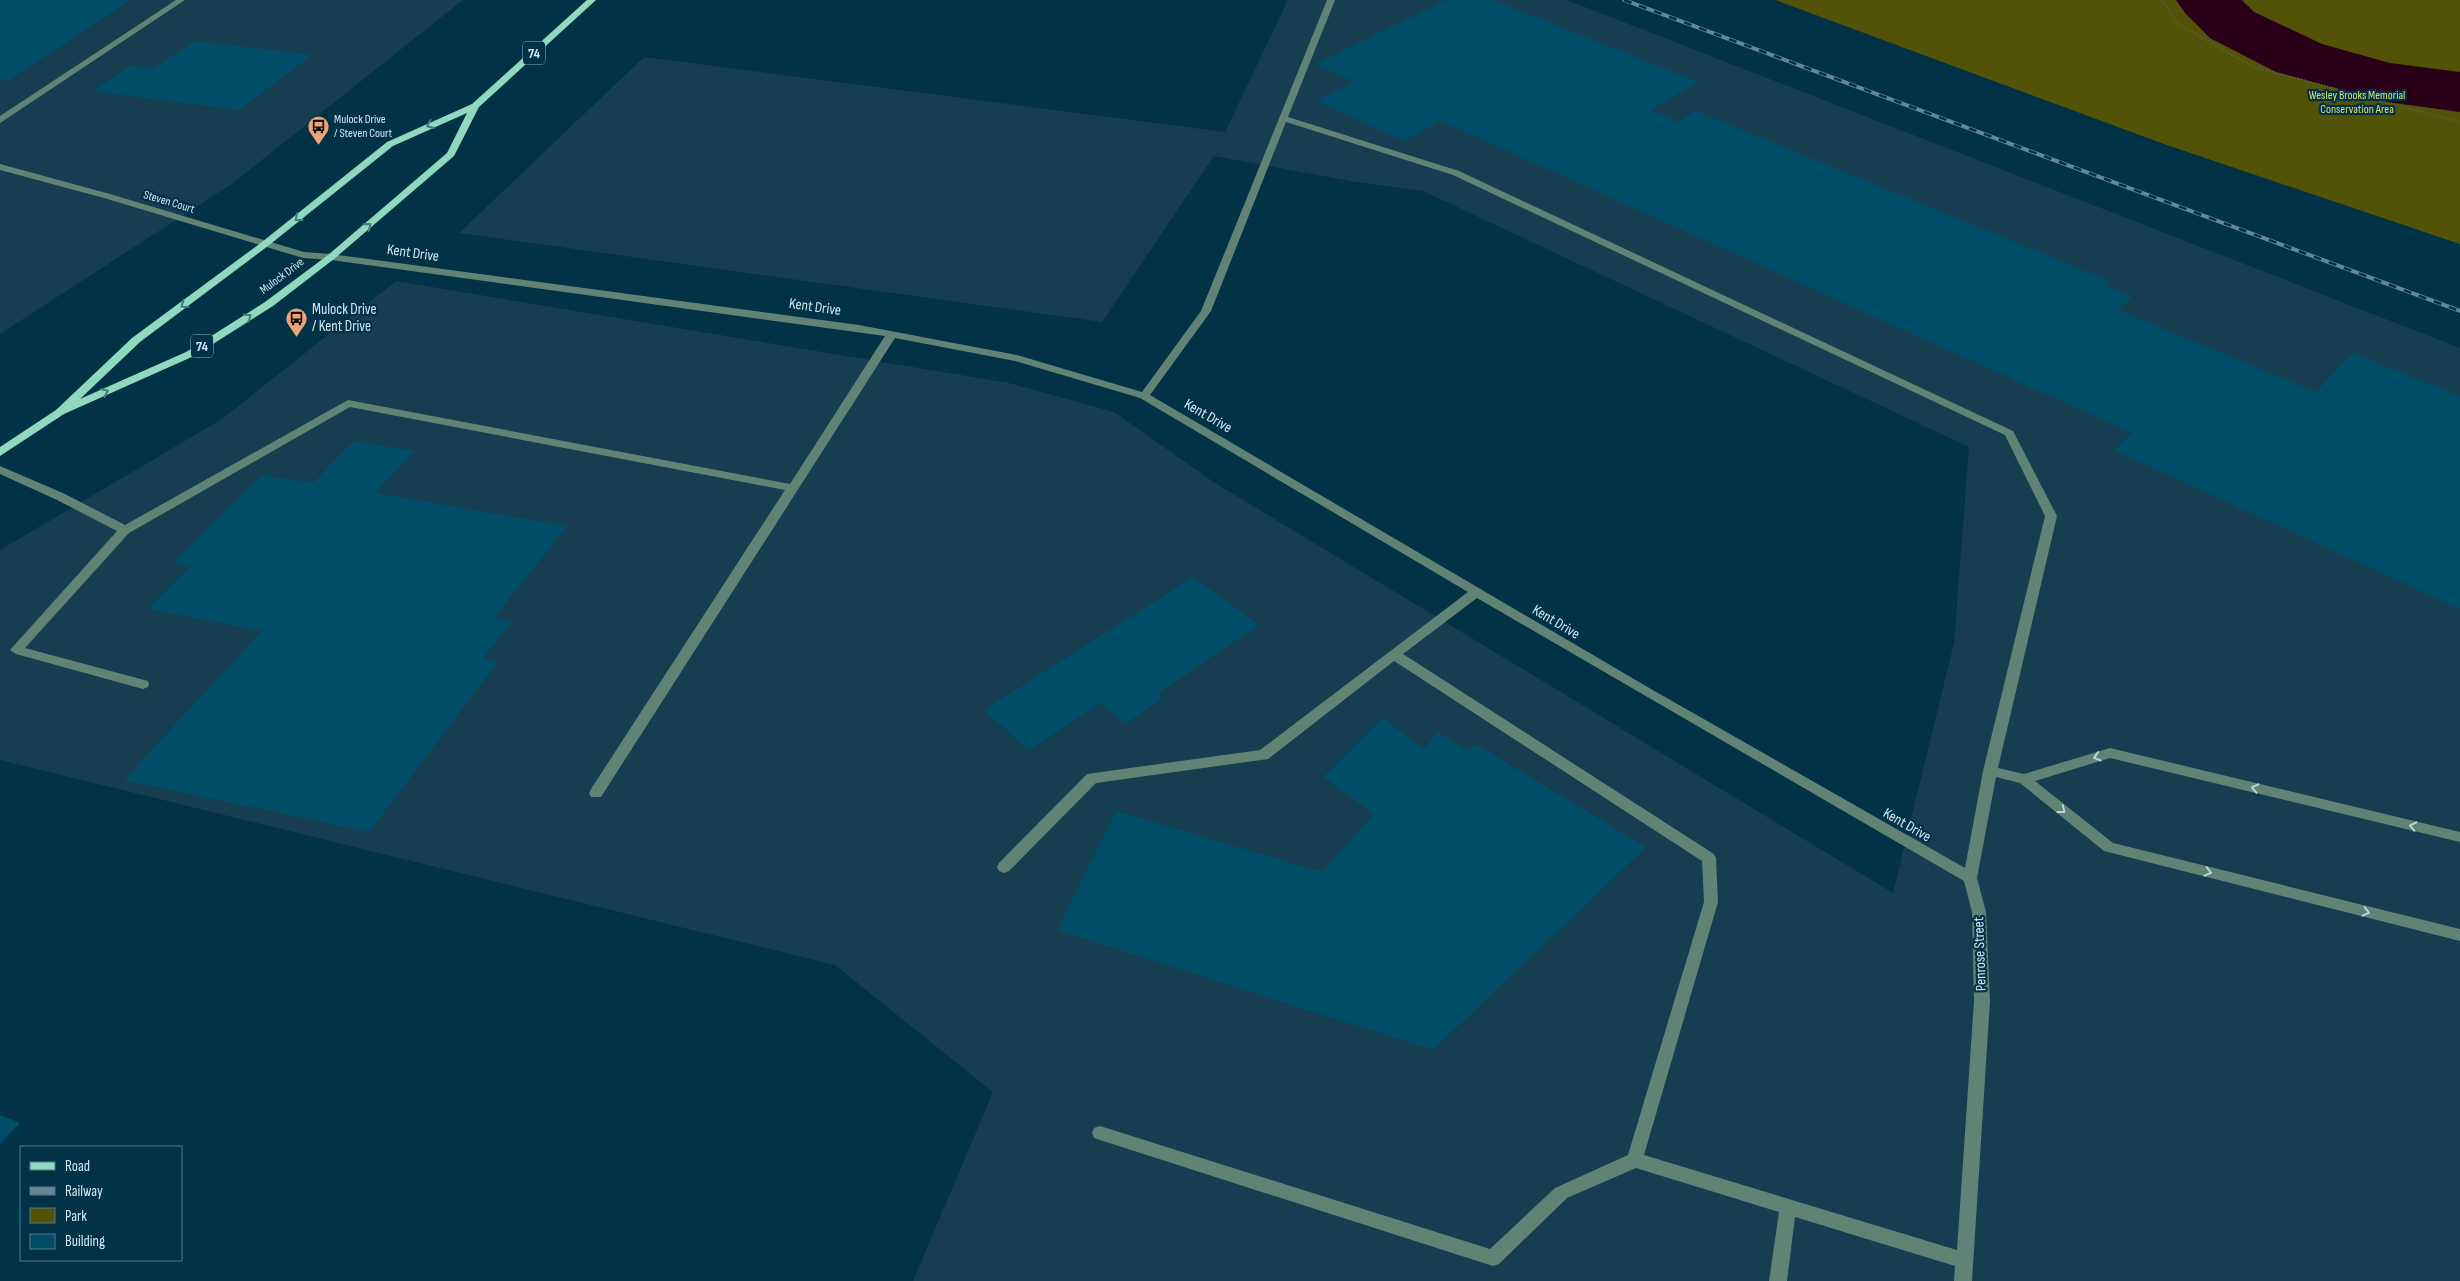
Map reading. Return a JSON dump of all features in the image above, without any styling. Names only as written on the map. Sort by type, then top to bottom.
[{"type":"main road","name":"Mulock Drive","points":[[60,412],[136,340],[265,244],[390,144],[475,106],[592,0]]},
{"type":"main road","name":"Mulock Drive","points":[[0,452],[60,412],[190,354],[269,304],[331,257],[451,154],[475,106]]},
{"type":"street","points":[[0,120],[181,0]]},
{"type":"street","points":[[1144,396],[1206,311],[1331,0]]},
{"type":"street","name":"Penrose Street","points":[[1284,118],[1456,173],[2009,433],[2051,516],[1990,771],[1970,878],[1979,912],[1982,1001],[1963,1281]]},
{"type":"street","name":"Steven Court","points":[[0,167],[107,196],[303,256],[331,257]]},
{"type":"street","name":"Kent Drive","points":[[331,257],[849,326],[1017,358],[1144,396],[1476,592],[1970,878]]},
{"type":"street","points":[[596,793],[892,334]]},
{"type":"street","points":[[143,684],[16,650],[125,530],[348,402],[792,488]]},
{"type":"street","points":[[0,470],[61,497],[125,530]]},
{"type":"street","points":[[1004,867],[1092,778],[1263,755],[1476,592]]},
{"type":"street","points":[[1393,654],[1709,858],[1711,902],[1635,1160]]},
{"type":"street","points":[[2024,779],[2110,753],[2460,837]]},
{"type":"street","points":[[1990,771],[2024,779],[2109,847],[2460,935]]},
{"type":"street","points":[[1100,1133],[1493,1258],[1561,1193],[1635,1160],[1965,1261]]},
{"type":"street","points":[[1778,1281],[1788,1207]]},
{"type":"path","points":[[2162,0],[2178,24],[2254,67],[2460,122]]},
{"type":"shaded area","points":[[0,0],[463,0],[233,183],[0,334]]},
{"type":"shaded area","points":[[1288,0],[1567,0],[2460,348],[2460,1281],[913,1281],[993,1092],[835,965],[0,760],[0,550],[222,419],[396,281],[1009,383],[1114,412],[1215,483],[1893,893],[1954,643],[1969,447],[1423,191],[1356,182],[1214,156],[1102,322],[459,233],[644,57],[1225,132]]},
{"type":"green space","name":"Wesley Brooks Memorial Conservation Area","points":[[1775,0],[2460,0],[2460,244],[2164,144]]},
{"type":"building","points":[[0,0],[130,0],[9,80],[0,79]]},
{"type":"building","points":[[1446,0],[1493,0],[1699,82],[1650,110],[1678,122],[1696,111],[2110,281],[2105,286],[2132,297],[2118,310],[2316,392],[2353,353],[2460,396],[2460,609],[2114,450],[2132,433],[1441,121],[1404,141],[1316,101],[1354,82],[1315,64]]},
{"type":"building","points":[[195,41],[312,55],[239,110],[94,91],[130,66],[153,69]]},
{"type":"building","points":[[354,441],[414,451],[375,493],[567,526],[494,618],[512,622],[482,659],[498,662],[369,832],[124,780],[262,631],[148,609],[191,566],[173,563],[262,475],[313,483]]},
{"type":"building","points":[[1193,577],[1259,625],[1157,694],[1163,698],[1125,724],[1101,703],[1029,750],[984,710]]},
{"type":"building","points":[[1383,718],[1424,750],[1437,732],[1466,750],[1477,745],[1646,847],[1433,1050],[1057,930],[1116,811],[1322,872],[1374,814],[1323,777]]},
{"type":"building","points":[[0,1115],[20,1123],[0,1144]]},
{"type":"waterway","points":[[2207,0],[2232,25],[2299,58],[2387,82],[2460,92]]},
{"type":"railway","points":[[1624,0],[2460,311]]},
{"type":"place","name":"Mulock Drive / Steven Court","points":[[318,145]]},
{"type":"place","name":"Mulock Drive / Kent Drive","points":[[296,337]]}]
